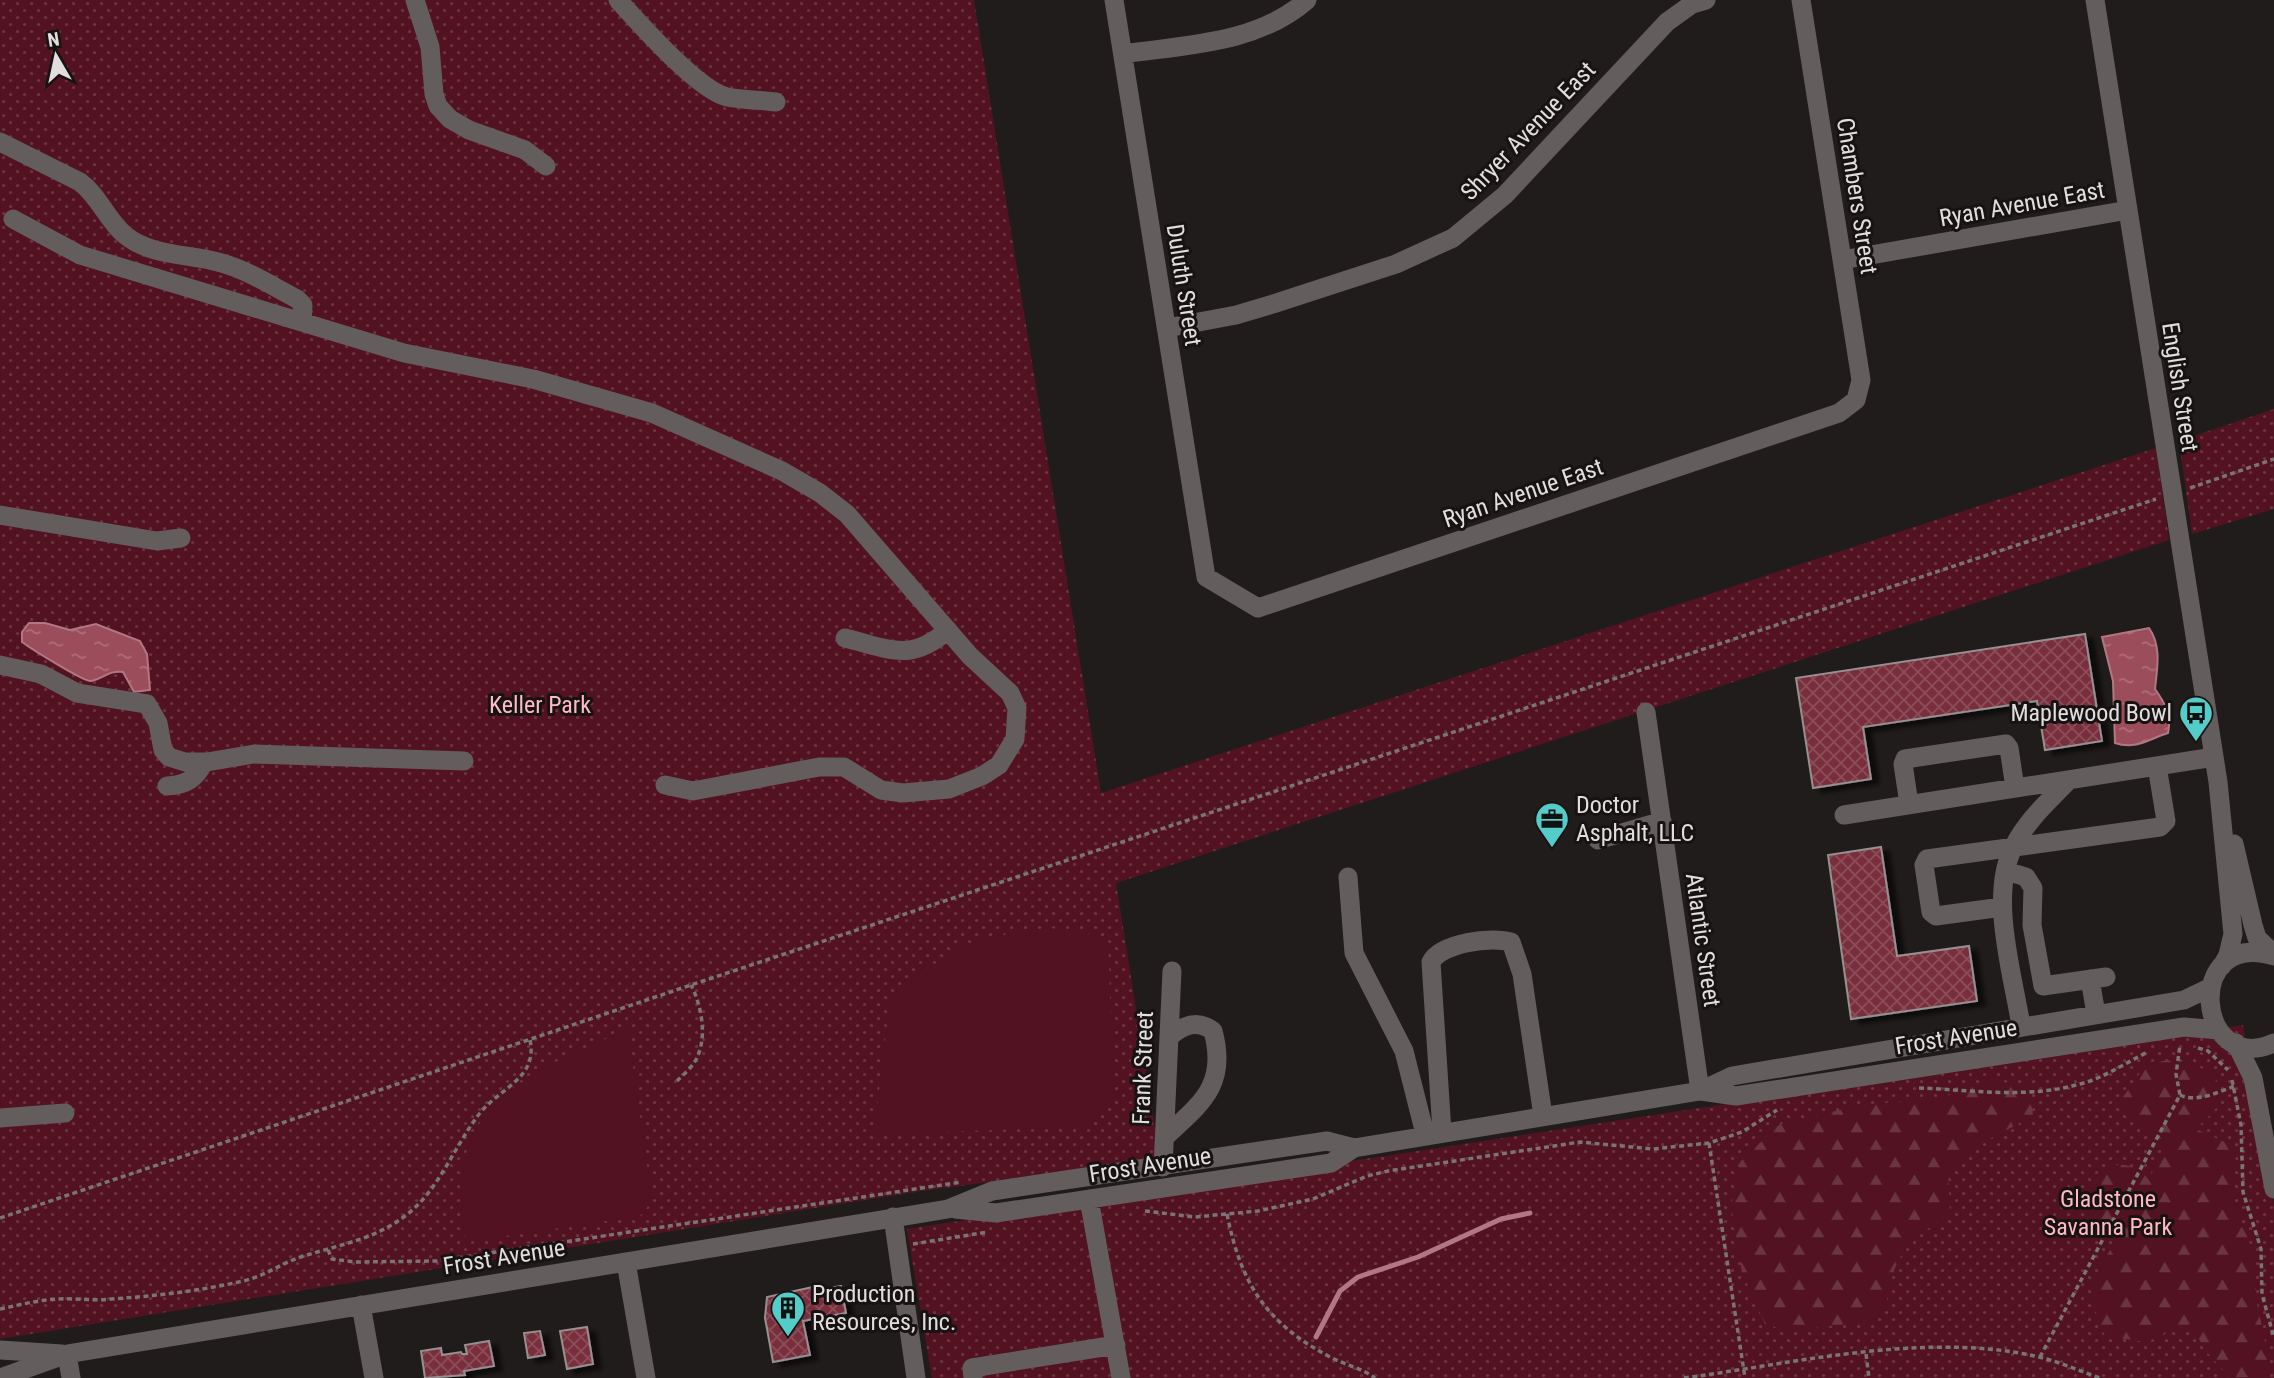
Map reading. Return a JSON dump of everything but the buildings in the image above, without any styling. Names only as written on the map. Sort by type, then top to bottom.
[{"type":"street","points":[[415,0],[430,47],[434,94],[438,106],[450,119],[469,130],[525,150],[546,166]]},
{"type":"street","points":[[618,0],[659,44],[713,91],[727,97],[776,102]]},
{"type":"street","name":"Duluth Street","points":[[1114,0],[1206,577]]},
{"type":"street","points":[[1123,54],[1250,33],[1274,23],[1307,0]]},
{"type":"street","name":"Shryer Avenue East","points":[[1167,328],[1236,315],[1285,300],[1396,264],[1453,237],[1505,195],[1667,22],[1692,4],[1706,0]]},
{"type":"street","name":"Chambers Street","points":[[1801,0],[1861,380],[1856,400]]},
{"type":"street","name":"English Street","points":[[2095,0],[2218,782],[2233,934],[2228,956],[2209,988]]},
{"type":"street","points":[[0,142],[90,190],[125,235],[136,242],[151,248],[219,262],[297,299],[303,305],[302,322]]},
{"type":"street","name":"Ryan Avenue East","points":[[1842,261],[2128,210]]},
{"type":"street","points":[[13,219],[80,255],[404,353],[595,395],[652,413],[782,471],[847,514],[948,630],[1010,693],[1017,708],[1015,739],[999,765],[982,776],[949,789],[903,793],[881,790],[844,767],[819,767],[693,791],[665,785]]},
{"type":"street","name":"Ryan Avenue East","points":[[1206,577],[1258,608],[1839,414],[1856,400]]},
{"type":"street","points":[[0,514],[157,541],[181,538]]},
{"type":"street","points":[[845,638],[907,651],[931,645],[948,630]]},
{"type":"street","points":[[0,665],[41,674],[77,692],[147,704],[158,723],[163,750],[169,757],[185,762],[204,762],[254,754],[464,761]]},
{"type":"street","name":"Atlantic Street","points":[[1646,712],[1700,1091]]},
{"type":"street","points":[[1909,804],[1903,764],[1905,759],[2006,744],[2009,748],[2015,788]]},
{"type":"street","points":[[1844,815],[2214,757]]},
{"type":"street","points":[[167,786],[181,786],[197,776],[204,762]]},
{"type":"street","points":[[2002,907],[1936,916],[1931,912],[1924,865],[1927,859],[2164,825],[2157,766]]},
{"type":"street","points":[[2021,1026],[2002,907],[2006,871],[2012,848],[2031,820],[2069,780]]},
{"type":"street","name":"English Street","points":[[2218,782],[2257,938],[2274,955]]},
{"type":"street","points":[[1598,840],[1661,821]]},
{"type":"street","points":[[2006,871],[2026,877],[2033,888],[2032,925],[2043,986],[2098,978],[2096,1014]]},
{"type":"street","points":[[1348,877],[1354,953],[1404,1051],[1433,1133]]},
{"type":"street","points":[[1433,1133],[1431,962],[1439,950],[1452,945],[1511,942],[1522,974],[1543,1116]]},
{"type":"street","points":[[2222,966],[2248,953],[2274,955]]},
{"type":"street","name":"Frank Street","points":[[1163,1167],[1172,971]]},
{"type":"street","points":[[2209,988],[2208,1003],[2219,1030],[2236,1043],[2252,1047],[2274,1043]]},
{"type":"street","name":"Frost Avenue","points":[[948,1209],[992,1191],[1327,1141],[1354,1147],[1700,1091],[1732,1076],[2184,1000],[2209,988]]},
{"type":"street","points":[[1165,1137],[1206,1098],[1212,1087],[1215,1065],[1213,1031],[1204,1025],[1189,1025],[1169,1037]]},
{"type":"street","name":"Frost Avenue","points":[[1700,1091],[1736,1096],[2184,1027],[2219,1030]]},
{"type":"street","points":[[2236,1043],[2253,1079],[2274,1189]]},
{"type":"street","points":[[0,1118],[65,1113]]},
{"type":"street","name":"Frost Avenue","points":[[0,1378],[67,1354],[893,1217],[948,1209],[996,1213],[1331,1163],[1354,1147]]},
{"type":"street","points":[[1089,1199],[1121,1378]]},
{"type":"street","points":[[893,1217],[916,1378]]},
{"type":"street","points":[[626,1262],[646,1378]]},
{"type":"street","points":[[361,1306],[374,1378]]},
{"type":"street","points":[[973,1378],[972,1368],[1116,1345]]},
{"type":"street","name":"Frost Avenue","points":[[0,1350],[67,1354]]},
{"type":"street","points":[[67,1354],[71,1378]]},
{"type":"path","points":[[0,1218],[691,985],[2274,459]]},
{"type":"path","points":[[677,1081],[698,1057],[702,1036],[697,996],[691,985]]},
{"type":"path","points":[[0,1309],[58,1299],[108,1300],[156,1295],[243,1281],[267,1275],[304,1255],[328,1250],[386,1228],[405,1217],[424,1199],[482,1110],[532,1063],[530,1040]]},
{"type":"path","points":[[2171,1043],[2179,1042],[2208,1051],[2231,1074],[2241,1125],[2243,1192],[2261,1249],[2262,1294],[2274,1338]]},
{"type":"path","points":[[2040,1357],[2180,1095],[2176,1074],[2179,1042]]},
{"type":"path","points":[[1914,1088],[2010,1094],[2060,1088],[2104,1076],[2156,1048]]},
{"type":"path","points":[[2180,1095],[2193,1098],[2209,1096],[2233,1086]]},
{"type":"path","points":[[1133,1210],[1195,1217],[1227,1214],[1313,1199],[1367,1177],[1481,1155],[1580,1142],[1653,1149],[1709,1143],[1742,1132],[1785,1108]]},
{"type":"path","points":[[1709,1143],[1745,1378]]},
{"type":"path","points":[[328,1250],[332,1259],[355,1262],[437,1261],[969,1181]]},
{"type":"path","points":[[1227,1214],[1238,1258],[1250,1288],[1264,1307],[1305,1343],[1375,1378]]},
{"type":"path","points":[[897,1246],[1001,1230]]},
{"type":"path","points":[[1684,1378],[1866,1354],[1959,1349],[2040,1357],[2100,1378]]},
{"type":"path","points":[[1866,1354],[1869,1378]]},
{"type":"green space","name":"Keller Park","points":[[0,0],[974,0],[1101,793],[2156,448],[2169,540],[1116,883],[1160,1159],[915,1192],[0,1339]]},
{"type":"green space","points":[[2274,409],[2274,509],[2192,534],[2179,441]]},
{"type":"green space","points":[[1047,928],[1074,930],[1108,938],[1114,1103],[1087,1127],[874,1134],[890,999],[911,978],[966,945],[988,937]]},
{"type":"green space","name":"Gladstone Savanna Park","points":[[2243,1025],[2274,1204],[2274,1378],[932,1378],[907,1229]]},
{"type":"green space","points":[[628,1030],[652,1201],[640,1216],[465,1242],[462,1188],[465,1161],[472,1136],[485,1117],[501,1099],[540,1071]]},
{"type":"green space","points":[[2167,1060],[2209,1070],[2224,1094],[2214,1111],[2196,1129],[2236,1147],[2234,1201],[2253,1252],[2257,1303],[2270,1365],[2262,1378],[2230,1378],[2206,1351],[2190,1324],[2146,1342],[2105,1336],[2091,1300],[2100,1266],[2118,1238],[2095,1215],[2095,1183],[2104,1170],[2120,1164],[2138,1168],[2149,1180],[2166,1140],[2132,1121],[2121,1100],[2145,1066]]},
{"type":"green space","points":[[1990,1080],[2030,1086],[2033,1116],[1978,1145],[1948,1172],[1950,1213],[1913,1242],[1898,1261],[1886,1307],[1865,1322],[1788,1331],[1765,1324],[1742,1273],[1731,1206],[1740,1162],[1780,1124],[1861,1105],[1941,1098]]},
{"type":"water","points":[[29,623],[45,623],[70,630],[96,624],[140,641],[147,654],[150,690],[134,692],[123,672],[114,672],[91,681],[68,671],[22,642],[22,632]]},
{"type":"water","points":[[2149,628],[2157,650],[2155,689],[2167,710],[2168,733],[2142,743],[2115,743],[2113,681],[2102,637]]},
{"type":"waterway","points":[[1316,1337],[1340,1291],[1358,1277],[1418,1257],[1501,1219],[1530,1213]]},
{"type":"place","name":"Maplewood Bowl","points":[[2196,743]]},
{"type":"place","name":"Doctor Asphalt, LLC","points":[[1552,849]]},
{"type":"place","name":"Production Resources, Inc.","points":[[788,1338]]}]
